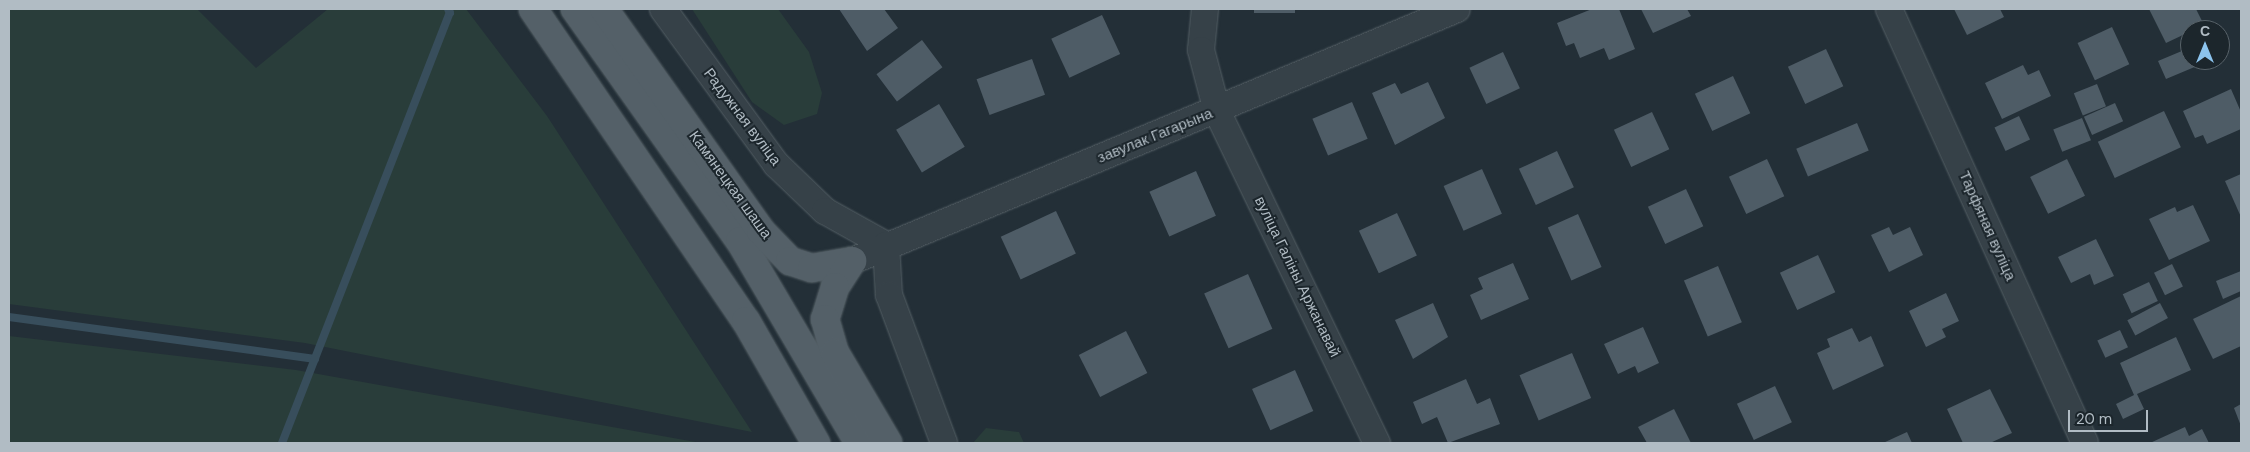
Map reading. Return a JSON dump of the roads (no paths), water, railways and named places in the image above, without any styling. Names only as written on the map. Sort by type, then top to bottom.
[{"type":"main road","points":[[533,9],[746,321],[816,443]]},
{"type":"main road","points":[[575,9],[740,241],[859,443]]},
{"type":"main road","name":"Камянецкая шаша","points":[[604,9],[761,231],[790,261],[812,268],[852,261]]},
{"type":"main road","points":[[852,261],[835,287],[825,319],[834,353],[888,443]]},
{"type":"street","name":"Радужная вуліца","points":[[663,9],[776,164],[825,211],[886,245]]},
{"type":"street","name":"вуліца Галіны Аржанавай","points":[[1205,9],[1201,50],[1217,111],[1377,443]]},
{"type":"street","name":"завулак Гагарына","points":[[852,261],[886,245],[1217,111],[1457,9]]},
{"type":"street","name":"Тарфяная вуліца","points":[[1889,9],[2086,443]]},
{"type":"street","points":[[886,245],[889,295],[944,443]]},
{"type":"waterway","points":[[282,443],[450,13],[448,9]]},
{"type":"waterway","points":[[9,317],[315,359]]}]
